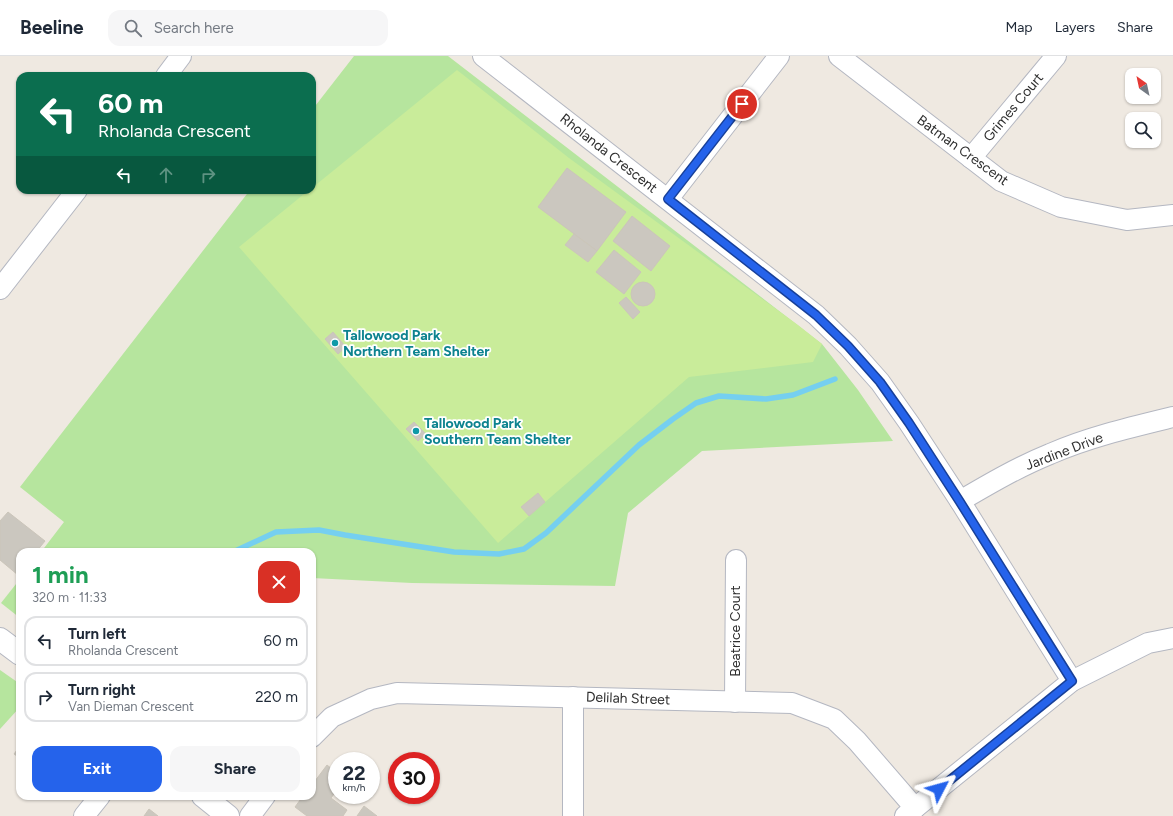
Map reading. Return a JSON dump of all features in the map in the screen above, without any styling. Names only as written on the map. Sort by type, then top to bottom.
[{"type":"street","points":[[169,72],[181,56]]},
{"type":"street","name":"Rholanda Crescent","points":[[483,56],[816,315],[848,346],[880,382],[909,423],[1072,681]]},
{"type":"street","points":[[668,199],[779,56]]},
{"type":"street","name":"Batman Crescent","points":[[839,56],[1001,181],[1061,208],[1126,220],[1173,215]]},
{"type":"street","name":"Grimes Court","points":[[970,158],[1056,56]]},
{"type":"street","points":[[0,289],[74,194]]},
{"type":"street","name":"Jardine Drive","points":[[960,502],[998,479],[1050,454],[1114,432],[1173,417]]},
{"type":"street","name":"Beatrice Court","points":[[735,702],[736,560]]},
{"type":"street","points":[[0,638],[16,651]]},
{"type":"street","points":[[910,812],[1072,681],[1148,642],[1173,638]]},
{"type":"street","name":"Delilah Street","points":[[316,733],[332,717],[371,699],[397,693],[792,703],[834,719],[857,741],[910,812]]},
{"type":"street","points":[[573,697],[573,815]]},
{"type":"street","points":[[84,816],[97,800]]},
{"type":"street","points":[[207,800],[228,816]]},
{"type":"street","points":[[250,816],[262,800]]},
{"type":"green space","points":[[354,56],[448,56],[822,344],[858,390],[893,441],[702,451],[628,513],[615,586],[412,583],[316,578],[316,548],[44,548],[64,522],[20,487],[247,194],[316,194],[316,105]]},
{"type":"green space","points":[[457,70],[569,158],[822,344],[813,362],[689,377],[498,543],[239,247],[304,194],[316,194],[316,185]]},
{"type":"green space","points":[[16,584],[16,615],[1,603]]},
{"type":"green space","points":[[0,670],[16,681],[16,711],[0,729]]},
{"type":"building","points":[[567,168],[626,212],[597,251],[538,207]]},
{"type":"building","points":[[632,216],[670,246],[651,271],[613,241]]},
{"type":"building","points":[[574,234],[597,251],[588,262],[565,245]]},
{"type":"building","points":[[614,250],[641,272],[624,294],[596,272]]},
{"type":"building","points":[[643,282],[651,286],[655,294],[651,302],[643,306],[635,302],[631,294],[635,286]]},
{"type":"building","points":[[626,297],[640,312],[633,319],[619,303]]},
{"type":"building","name":"Tallowood Park Northern Team Shelter","points":[[333,332],[346,347],[338,354],[325,339]]},
{"type":"building","name":"Tallowood Park Southern Team Shelter","points":[[414,422],[426,434],[418,441],[406,429]]},
{"type":"building","points":[[538,493],[545,502],[529,516],[521,507]]},
{"type":"building","points":[[8,512],[45,541],[39,548],[16,548],[16,573],[0,560],[0,521]]},
{"type":"building","points":[[327,765],[328,804],[339,804],[347,810],[343,816],[307,816],[295,807],[300,800],[316,800],[316,780]]},
{"type":"building","points":[[364,806],[377,816],[357,816]]},
{"type":"building","points":[[149,809],[158,816],[144,816]]},
{"type":"waterway","points":[[242,548],[276,532],[319,530],[454,552],[499,554],[524,549],[546,533],[639,445],[696,403],[719,396],[766,399],[793,395],[835,379]]},
{"type":"place","name":"Tallowood Park Northern Team Shelter","points":[[335,343]]},
{"type":"place","name":"Tallowood Park Southern Team Shelter","points":[[416,431]]},
{"type":"route","points":[[742,104],[668,199],[816,315],[848,346],[880,382],[909,423],[960,502],[1048,645],[1072,681],[939,789]]}]
